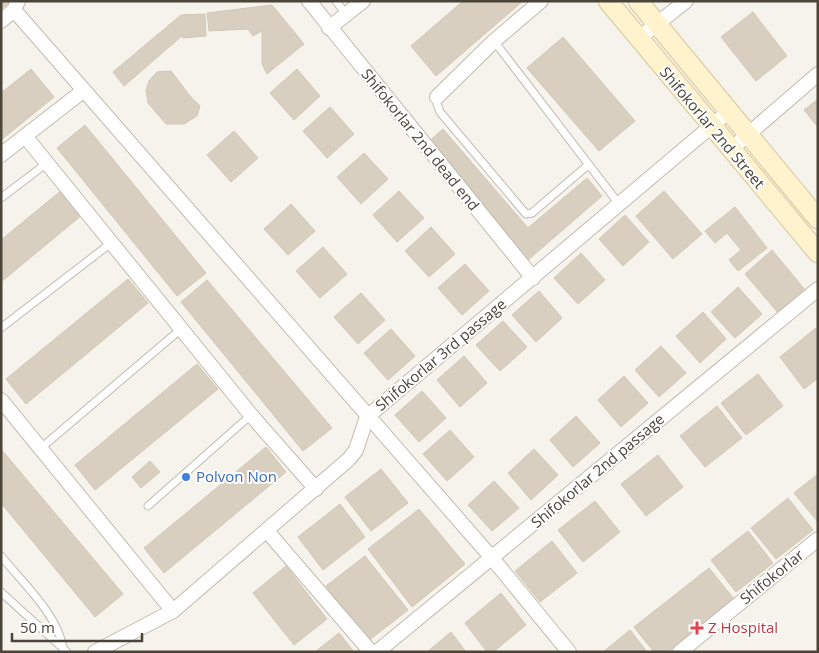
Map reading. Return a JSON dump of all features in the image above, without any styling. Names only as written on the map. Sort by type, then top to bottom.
[{"type":"street","name":"Shifokorlar 2nd dead end","points":[[309,1],[533,278]]},
{"type":"street","points":[[329,28],[362,1]]},
{"type":"street","points":[[437,97],[494,41],[541,1]]},
{"type":"street","name":"Shifokorlar 2nd Street","points":[[608,1],[710,127],[818,253]]},
{"type":"street","name":"Shifokorlar 2nd Street","points":[[638,1],[818,219]]},
{"type":"street","points":[[638,39],[686,1]]},
{"type":"street","points":[[1,21],[16,6],[83,91],[492,558],[569,652]]},
{"type":"street","points":[[730,150],[818,74]]},
{"type":"street","points":[[1,155],[83,91]]},
{"type":"street","name":"Shifokorlar 3rd passage","points":[[95,652],[173,611],[267,531],[354,454],[367,416],[728,112]]},
{"type":"street","points":[[25,136],[251,415],[316,489]]},
{"type":"street","name":"Shifokorlar 2nd passage","points":[[377,652],[818,289]]},
{"type":"street","points":[[1,400],[173,611]]},
{"type":"street","points":[[267,531],[371,652]]},
{"type":"street","name":"Shifokorlar","points":[[680,652],[818,539]]},
{"type":"lane","points":[[336,1],[346,14]]},
{"type":"lane","points":[[494,41],[619,204]]},
{"type":"lane","points":[[437,97],[440,112],[526,214],[532,213],[588,165]]},
{"type":"lane","points":[[1,198],[47,163]]},
{"type":"lane","points":[[1,328],[111,243]]},
{"type":"lane","points":[[41,448],[181,329]]},
{"type":"lane","points":[[148,506],[251,415]]},
{"type":"lane","points":[[1,556],[53,619],[61,634],[65,650]]},
{"type":"lane","points":[[1,592],[65,650]]},
{"type":"building","points":[[1,1],[11,1],[1,9]]},
{"type":"building","points":[[463,1],[523,1],[436,76],[411,46]]},
{"type":"building","points":[[272,5],[304,44],[267,74],[262,64],[262,31],[253,36],[248,29],[209,31],[207,13]]},
{"type":"building","points":[[753,12],[787,56],[756,81],[721,37]]},
{"type":"building","points":[[205,14],[206,36],[183,38],[183,35],[124,86],[113,72],[181,15]]},
{"type":"building","points":[[563,37],[635,121],[599,151],[527,68]]},
{"type":"building","points":[[31,69],[54,97],[1,140],[1,93]]},
{"type":"building","points":[[297,69],[320,96],[294,120],[270,93]]},
{"type":"building","points":[[171,71],[200,106],[197,116],[184,124],[166,124],[148,103],[146,90],[149,81],[157,72]]},
{"type":"building","points":[[818,99],[818,127],[804,110]]},
{"type":"building","points":[[330,107],[354,134],[327,158],[303,131]]},
{"type":"building","points":[[85,125],[206,273],[177,296],[57,148]]},
{"type":"building","points":[[443,129],[528,228],[587,178],[602,196],[528,260],[427,143]]},
{"type":"building","points":[[234,131],[258,158],[231,182],[207,155]]},
{"type":"building","points":[[364,153],[388,179],[361,204],[337,177]]},
{"type":"building","points":[[62,190],[82,215],[1,282],[1,240]]},
{"type":"building","points":[[399,191],[424,218],[397,242],[373,215]]},
{"type":"building","points":[[664,191],[702,234],[673,259],[636,216]]},
{"type":"building","points":[[291,204],[315,231],[288,255],[264,229]]},
{"type":"building","points":[[735,207],[767,248],[738,271],[729,260],[741,250],[727,233],[715,243],[705,231]]},
{"type":"building","points":[[625,215],[649,242],[623,266],[599,239]]},
{"type":"building","points":[[431,227],[455,254],[429,277],[405,251]]},
{"type":"building","points":[[323,247],[347,274],[320,298],[296,271]]},
{"type":"building","points":[[772,250],[806,291],[779,314],[745,274]]},
{"type":"building","points":[[581,253],[605,280],[578,304],[554,278]]},
{"type":"building","points":[[465,264],[489,291],[462,315],[438,288]]},
{"type":"building","points":[[128,279],[148,303],[26,404],[6,379]]},
{"type":"building","points":[[207,280],[332,428],[303,451],[181,302]]},
{"type":"building","points":[[738,287],[762,314],[735,338],[711,312]]},
{"type":"building","points":[[539,291],[562,318],[536,342],[512,315]]},
{"type":"building","points":[[361,293],[385,320],[358,344],[334,317]]},
{"type":"building","points":[[703,312],[726,339],[700,363],[676,336]]},
{"type":"building","points":[[503,321],[527,347],[500,371],[476,345]]},
{"type":"building","points":[[816,328],[818,378],[804,389],[780,357]]},
{"type":"building","points":[[391,329],[415,356],[388,380],[364,353]]},
{"type":"building","points":[[661,346],[686,373],[659,397],[635,370]]},
{"type":"building","points":[[464,356],[487,383],[460,407],[437,380]]},
{"type":"building","points":[[197,364],[218,389],[95,490],[75,465]]},
{"type":"building","points":[[758,374],[783,406],[746,435],[721,403]]},
{"type":"building","points":[[624,376],[648,403],[621,427],[598,400]]},
{"type":"building","points":[[422,391],[446,418],[419,442],[395,415]]},
{"type":"building","points":[[717,406],[742,438],[705,467],[680,436]]},
{"type":"building","points":[[576,416],[600,443],[573,467],[550,440]]},
{"type":"building","points":[[450,430],[474,457],[447,481],[423,454]]},
{"type":"building","points":[[266,447],[286,472],[164,573],[144,548]]},
{"type":"building","points":[[1,449],[123,594],[95,617],[1,503]]},
{"type":"building","points":[[534,449],[558,475],[531,500],[508,473]]},
{"type":"building","points":[[658,455],[683,487],[646,516],[621,484]]},
{"type":"building","points":[[150,461],[160,472],[141,488],[132,477]]},
{"type":"building","points":[[381,469],[408,503],[371,531],[345,497]]},
{"type":"building","points":[[818,474],[818,522],[794,493]]},
{"type":"building","points":[[494,481],[519,508],[492,531],[468,505]]},
{"type":"building","points":[[788,498],[813,530],[776,559],[751,528]]},
{"type":"building","points":[[595,501],[620,532],[583,562],[558,530]]},
{"type":"building","points":[[340,504],[365,537],[323,570],[298,537]]},
{"type":"building","points":[[419,509],[465,564],[412,607],[368,549]]},
{"type":"building","points":[[748,531],[773,563],[736,592],[711,560]]},
{"type":"building","points":[[552,541],[577,573],[540,602],[515,571]]},
{"type":"building","points":[[365,556],[408,610],[368,641],[326,586]]},
{"type":"building","points":[[286,566],[327,619],[294,645],[253,593]]},
{"type":"building","points":[[709,568],[734,599],[668,652],[654,652],[634,627]]},
{"type":"building","points":[[501,593],[526,625],[493,652],[487,652],[465,623]]},
{"type":"building","points":[[630,630],[647,652],[603,652]]},
{"type":"building","points":[[451,632],[466,652],[427,652]]},
{"type":"building","points":[[339,633],[354,652],[315,652]]},
{"type":"place","name":"Polvon Non","points":[[186,477]]},
{"type":"place","name":"Z Hospital","points":[[697,628]]}]
